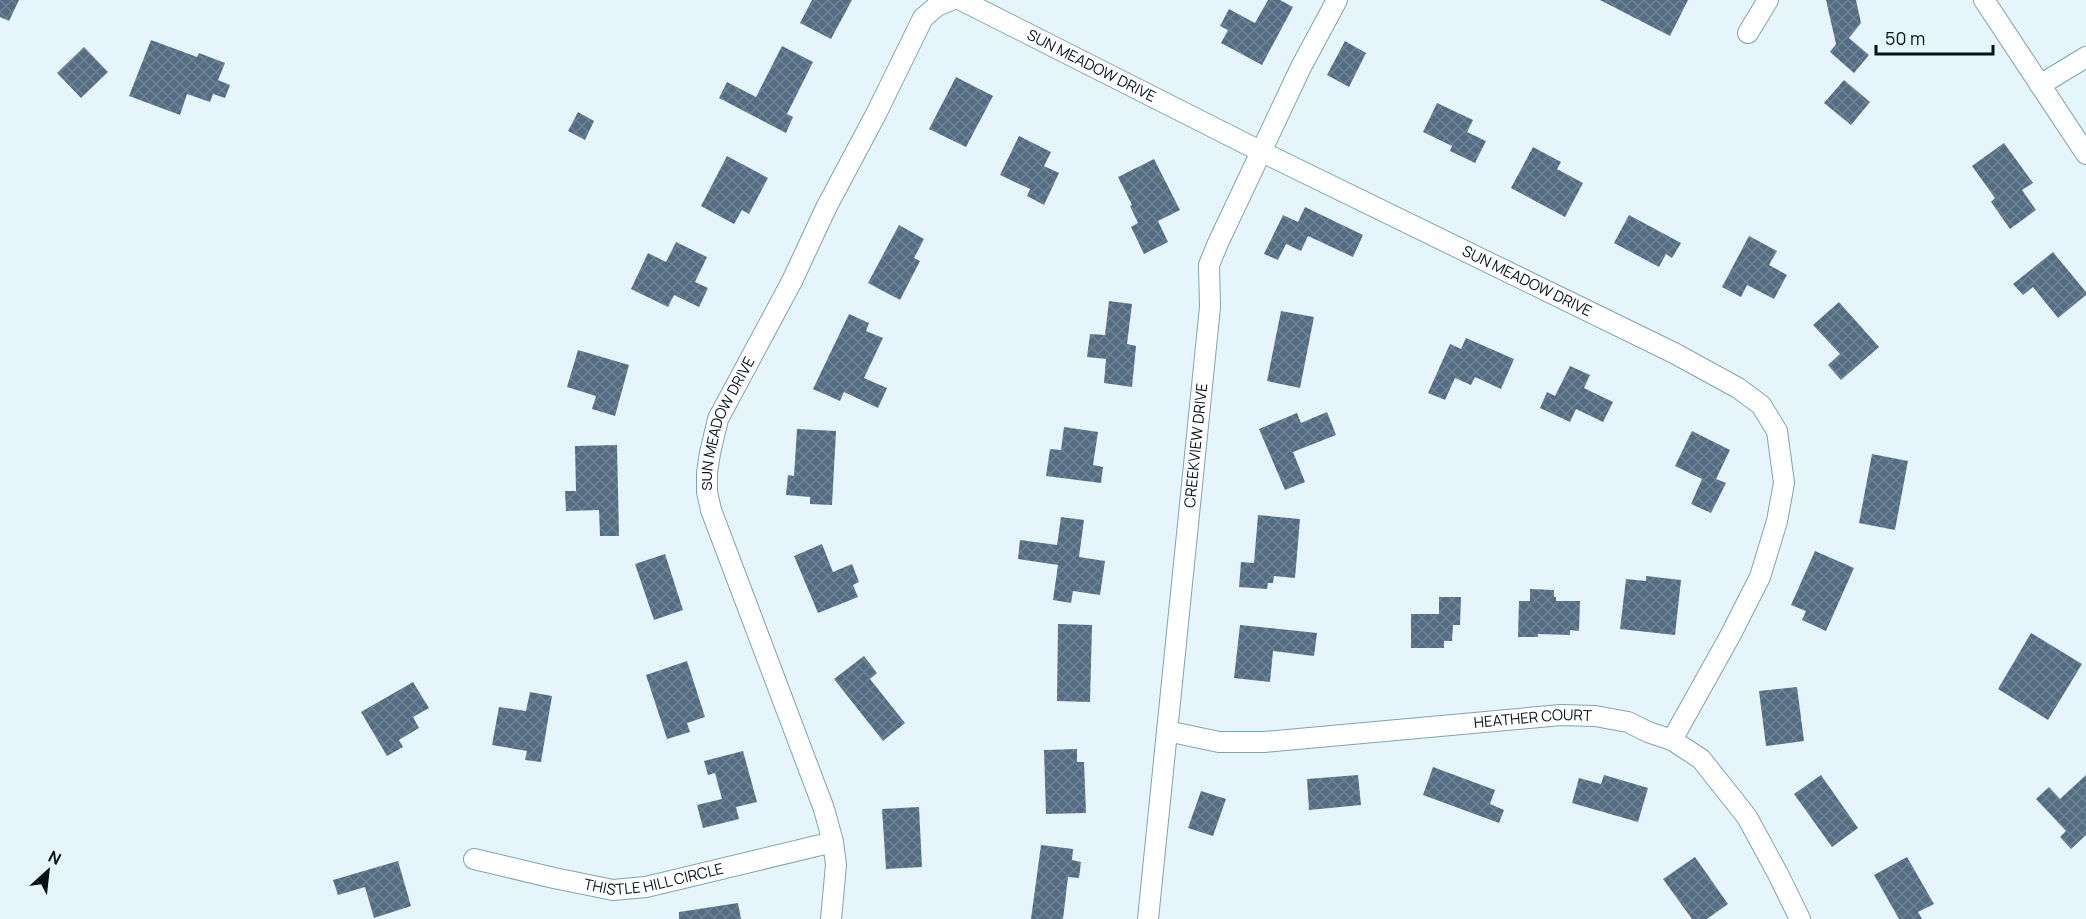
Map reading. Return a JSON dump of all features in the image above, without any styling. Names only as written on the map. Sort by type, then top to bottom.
[{"type":"street","name":"SUN MEADOW DRIVE","points":[[831,919],[836,865],[833,842],[824,809],[711,510],[707,492],[710,453],[718,419],[792,280],[923,18],[937,6],[951,0]]},
{"type":"street","name":"SUN MEADOW DRIVE","points":[[962,0],[1260,151],[1674,353],[1738,388],[1761,405],[1777,431],[1784,483],[1777,521],[1760,576],[1730,636],[1672,740]]},
{"type":"street","name":"CREEKVIEW DRIVE","points":[[1148,919],[1210,307],[1209,265],[1260,151],[1337,0]]},
{"type":"street","points":[[1749,33],[1768,0]]},
{"type":"street","points":[[1984,0],[2086,154]]},
{"type":"street","points":[[2040,85],[2086,57]]},
{"type":"street","name":"HEATHER COURT","points":[[1167,732],[1219,742],[1264,742],[1561,715],[1595,716],[1628,722],[1672,740],[1701,759],[1732,796],[1757,836],[1800,919]]},
{"type":"street","name":"THISTLE HILL CIRCLE","points":[[474,859],[613,890],[646,887],[833,842]]},
{"type":"building","points":[[0,0],[19,0],[9,21],[0,17]]},
{"type":"building","points":[[812,0],[852,0],[831,39],[800,23]]},
{"type":"building","points":[[1268,0],[1280,0],[1293,7],[1262,65],[1221,43],[1228,30],[1220,26],[1229,9],[1255,23]]},
{"type":"building","points":[[1600,0],[1688,0],[1670,36]]},
{"type":"building","points":[[1826,0],[1856,0],[1861,23],[1849,38],[1869,55],[1854,73],[1830,52],[1836,44]]},
{"type":"building","points":[[151,40],[197,57],[199,53],[225,63],[218,80],[230,85],[225,98],[213,94],[210,102],[187,94],[180,115],[129,96]]},
{"type":"building","points":[[1345,41],[1366,53],[1349,87],[1327,75]]},
{"type":"building","points":[[782,46],[813,62],[787,114],[793,117],[786,133],[719,98],[727,82],[756,97]]},
{"type":"building","points":[[84,47],[108,72],[81,98],[57,73]]},
{"type":"building","points":[[956,77],[993,96],[966,147],[929,129]]},
{"type":"building","points":[[1844,80],[1870,102],[1851,125],[1824,103]]},
{"type":"building","points":[[1437,103],[1473,120],[1467,132],[1486,141],[1475,163],[1450,151],[1452,146],[1423,132]]},
{"type":"building","points":[[578,112],[594,121],[585,140],[568,131]]},
{"type":"building","points":[[1019,136],[1051,152],[1044,166],[1059,173],[1044,205],[1027,196],[1030,189],[1000,175]]},
{"type":"building","points":[[2004,143],[2033,183],[2022,190],[2036,210],[2010,229],[1991,202],[1995,198],[1972,166]]},
{"type":"building","points":[[1533,147],[1561,162],[1557,169],[1583,183],[1565,217],[1511,188]]},
{"type":"building","points":[[727,156],[768,178],[749,214],[742,210],[734,224],[701,206]]},
{"type":"building","points":[[1154,159],[1180,210],[1158,221],[1168,242],[1144,254],[1131,227],[1138,223],[1130,206],[1132,205],[1118,177]]},
{"type":"building","points":[[1305,207],[1363,235],[1353,257],[1308,236],[1301,251],[1286,244],[1278,260],[1264,254],[1283,215],[1298,222]]},
{"type":"building","points":[[1629,215],[1681,243],[1672,258],[1666,254],[1659,267],[1614,243]]},
{"type":"building","points":[[899,225],[924,239],[914,258],[920,261],[900,300],[868,283]]},
{"type":"building","points":[[1749,236],[1777,251],[1769,265],[1787,275],[1774,299],[1747,285],[1741,297],[1722,287]]},
{"type":"building","points":[[676,242],[707,257],[695,282],[708,288],[699,307],[674,295],[668,307],[631,289],[648,253],[666,262]]},
{"type":"building","points":[[2053,252],[2086,292],[2086,295],[2058,318],[2033,287],[2023,295],[2013,284]]},
{"type":"building","points":[[1109,301],[1132,304],[1127,344],[1136,346],[1132,387],[1104,383],[1106,359],[1087,357],[1090,334],[1105,335]]},
{"type":"building","points":[[1839,302],[1879,347],[1841,380],[1828,365],[1840,354],[1813,325]]},
{"type":"building","points":[[1281,311],[1314,317],[1300,388],[1267,381]]},
{"type":"building","points":[[849,314],[869,323],[866,331],[883,338],[864,378],[887,388],[878,408],[844,392],[840,401],[813,389]]},
{"type":"building","points":[[1466,338],[1514,359],[1501,389],[1475,377],[1471,385],[1455,378],[1445,400],[1428,393],[1450,344],[1461,349]]},
{"type":"building","points":[[578,350],[629,365],[615,416],[592,409],[596,396],[567,387]]},
{"type":"building","points":[[1570,366],[1590,375],[1584,388],[1613,402],[1603,422],[1576,409],[1570,422],[1540,408],[1547,392],[1555,396]]},
{"type":"building","points":[[1327,412],[1336,435],[1293,452],[1305,482],[1285,490],[1259,429],[1297,413],[1301,423]]},
{"type":"building","points":[[1064,427],[1098,432],[1093,465],[1103,467],[1101,483],[1046,476],[1050,449],[1061,450]]},
{"type":"building","points":[[797,429],[836,431],[832,505],[810,504],[810,497],[786,495],[788,475],[794,476]]},
{"type":"building","points":[[1692,431],[1730,450],[1716,479],[1726,483],[1711,513],[1691,504],[1702,479],[1675,466]]},
{"type":"building","points":[[617,445],[619,536],[600,536],[599,510],[566,511],[565,491],[576,491],[575,446]]},
{"type":"building","points":[[1872,454],[1908,461],[1895,530],[1859,523]]},
{"type":"building","points":[[1258,515],[1300,519],[1295,578],[1274,576],[1273,583],[1268,583],[1267,589],[1239,587],[1241,562],[1254,563]]},
{"type":"building","points":[[1061,517],[1084,520],[1079,557],[1105,561],[1100,595],[1073,591],[1071,603],[1053,600],[1058,565],[1018,559],[1020,540],[1057,545]]},
{"type":"building","points":[[822,544],[833,572],[852,564],[859,582],[853,585],[858,597],[818,613],[794,556]]},
{"type":"building","points":[[1815,551],[1854,568],[1826,631],[1802,620],[1806,611],[1791,605]]},
{"type":"building","points":[[665,554],[683,610],[654,620],[635,564]]},
{"type":"building","points":[[1646,576],[1681,580],[1675,635],[1620,629],[1626,579],[1646,581]]},
{"type":"building","points":[[1530,589],[1554,590],[1556,601],[1580,601],[1579,631],[1570,630],[1570,635],[1538,634],[1538,637],[1518,637],[1519,601],[1530,601]]},
{"type":"building","points":[[1439,597],[1461,597],[1460,625],[1453,625],[1452,641],[1444,641],[1444,648],[1411,648],[1411,614],[1439,614]]},
{"type":"building","points":[[1058,624],[1092,625],[1090,702],[1057,701]]},
{"type":"building","points":[[1240,625],[1317,633],[1314,656],[1273,651],[1270,682],[1234,678]]},
{"type":"building","points":[[2031,633],[2082,664],[2048,720],[1998,689]]},
{"type":"building","points":[[864,656],[877,673],[870,679],[905,723],[883,741],[834,679]]},
{"type":"building","points":[[687,661],[705,717],[687,723],[690,732],[667,739],[646,675]]},
{"type":"building","points":[[413,682],[429,708],[413,717],[419,728],[399,740],[403,747],[387,756],[361,712]]},
{"type":"building","points":[[1797,687],[1804,741],[1766,746],[1759,691]]},
{"type":"building","points":[[530,692],[552,696],[541,762],[525,760],[527,751],[492,745],[499,707],[526,711]]},
{"type":"building","points":[[1077,749],[1077,762],[1084,762],[1086,813],[1046,814],[1044,750]]},
{"type":"building","points":[[743,751],[757,802],[736,807],[739,819],[703,828],[697,805],[722,799],[715,773],[708,775],[704,761]]},
{"type":"building","points":[[1433,767],[1495,790],[1490,804],[1504,810],[1499,823],[1423,795]]},
{"type":"building","points":[[1358,775],[1361,805],[1309,810],[1307,779]]},
{"type":"building","points":[[1604,775],[1648,788],[1638,822],[1572,803],[1579,778],[1601,784]]},
{"type":"building","points":[[1821,775],[1858,828],[1832,847],[1794,794]]},
{"type":"building","points":[[2086,775],[2086,835],[2071,849],[2060,837],[2066,831],[2036,799],[2049,787],[2060,799]]},
{"type":"building","points":[[1201,791],[1226,799],[1213,836],[1188,828]]},
{"type":"building","points":[[919,807],[922,867],[886,869],[882,809]]},
{"type":"building","points":[[1041,845],[1073,849],[1072,860],[1081,862],[1079,878],[1068,877],[1063,919],[1031,919]]},
{"type":"building","points":[[1695,857],[1728,904],[1707,919],[1692,919],[1663,879]]},
{"type":"building","points":[[1907,857],[1934,904],[1918,912],[1922,919],[1899,919],[1874,875]]},
{"type":"building","points":[[398,861],[411,906],[374,918],[365,887],[338,895],[333,880]]},
{"type":"building","points":[[738,903],[741,919],[679,919],[679,912]]}]
